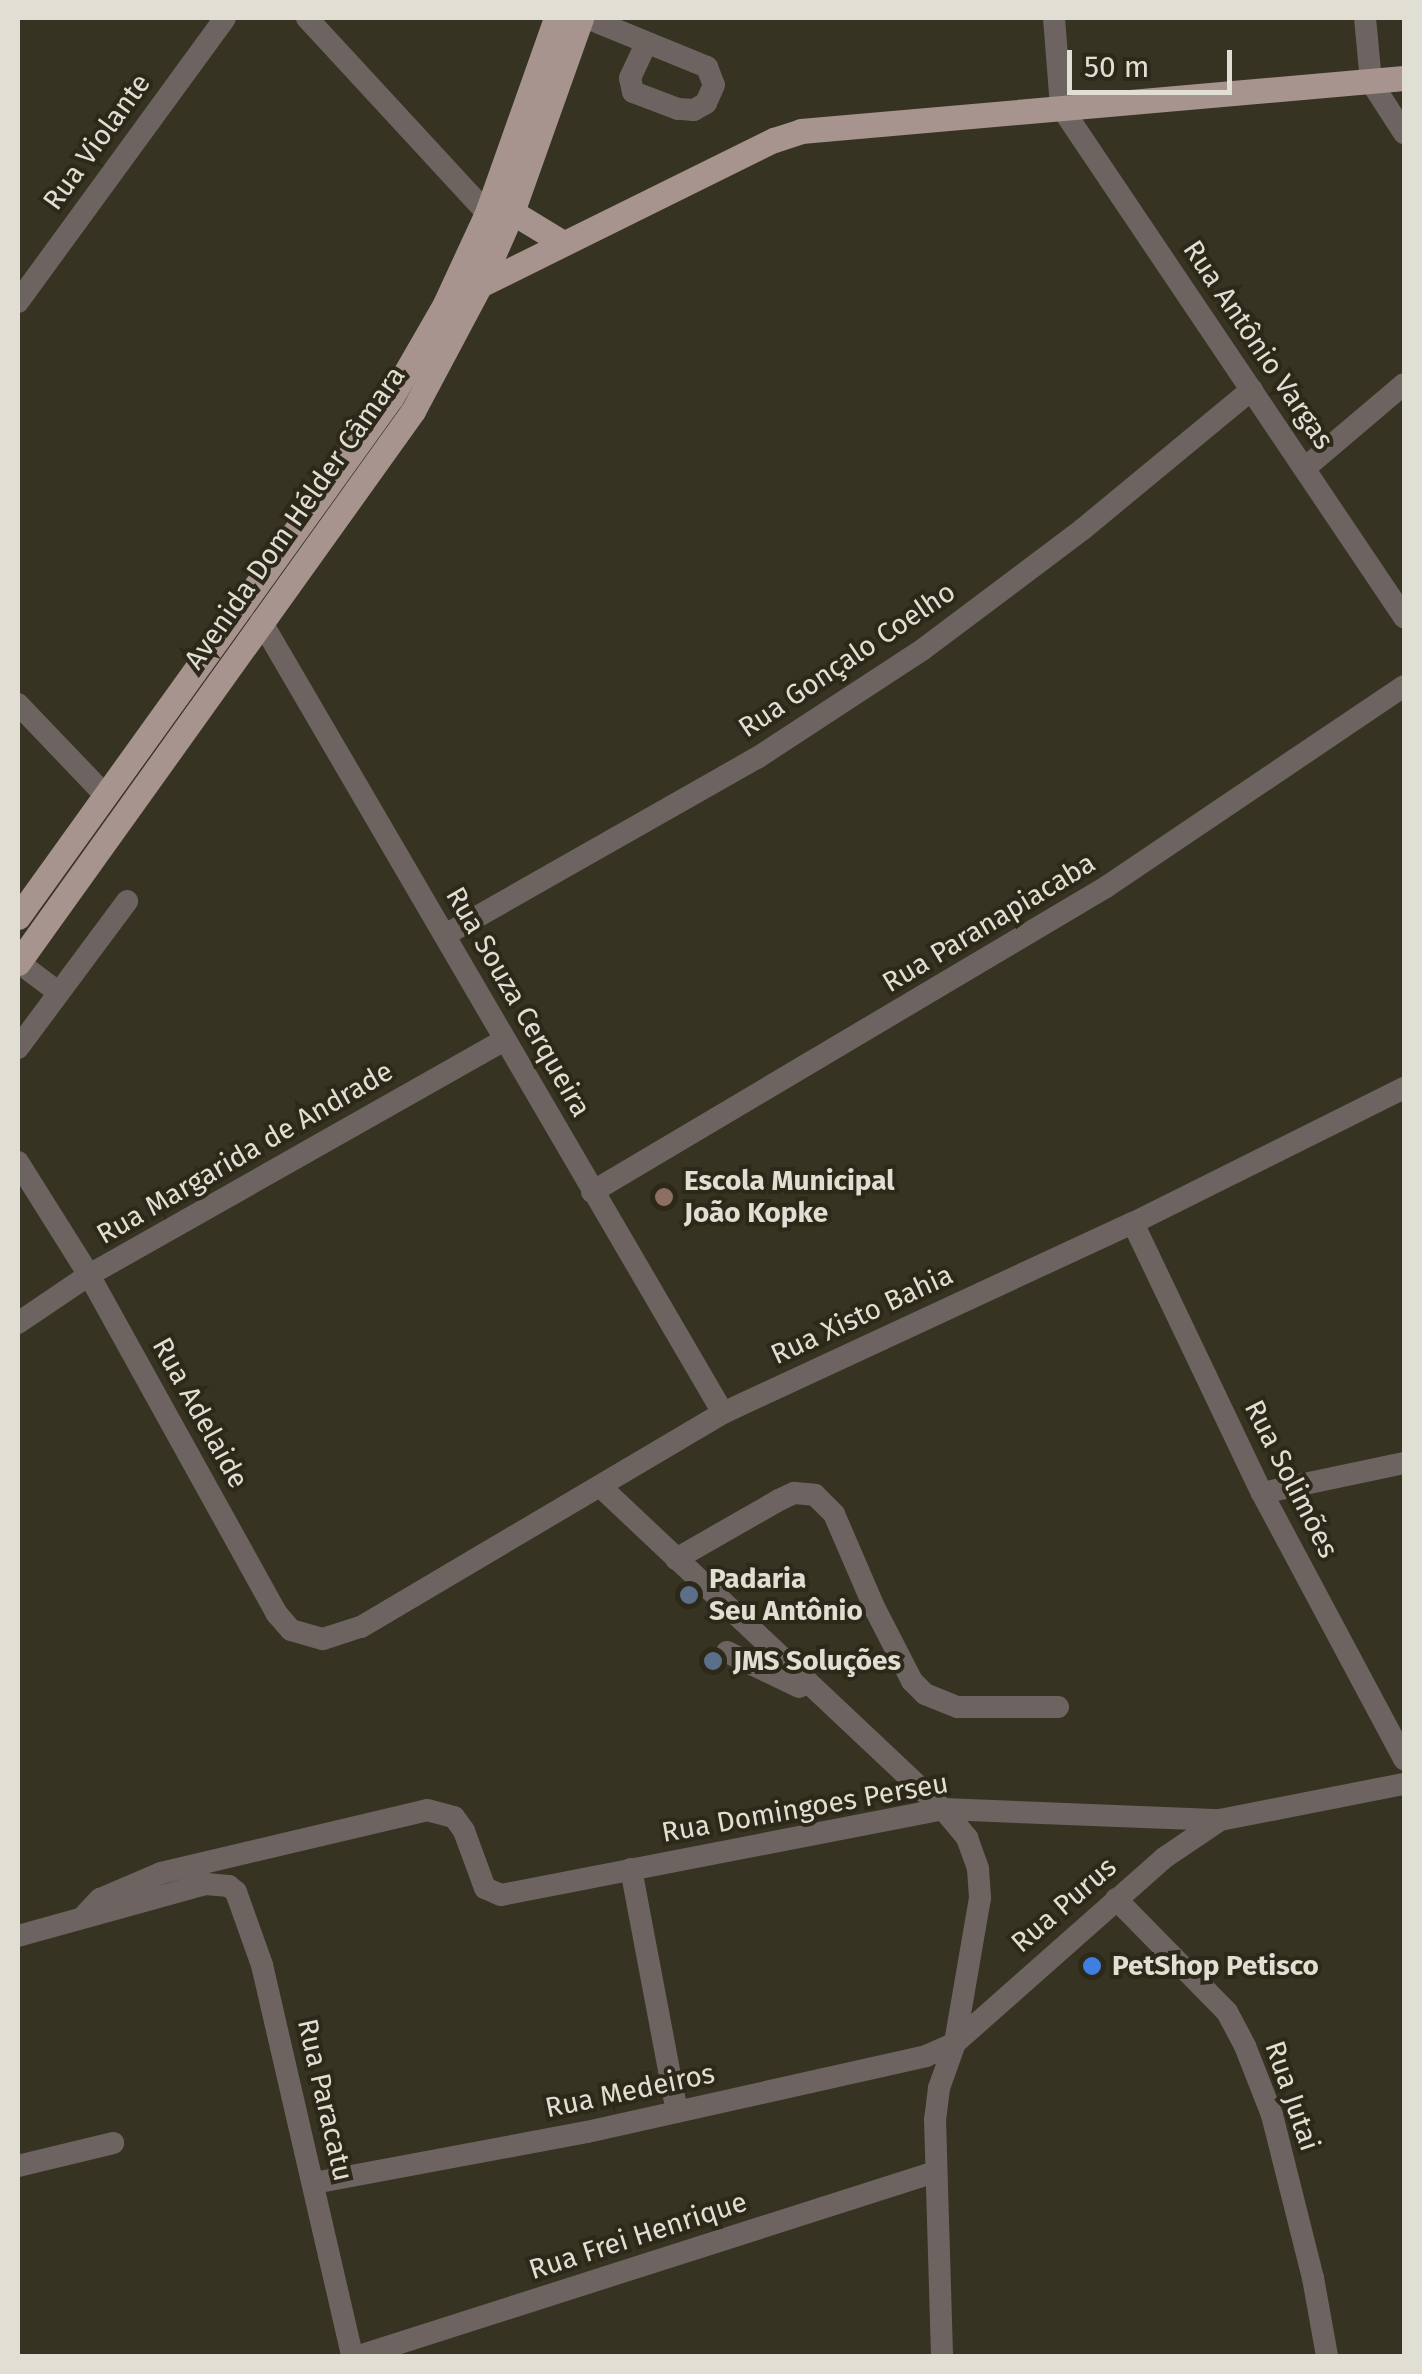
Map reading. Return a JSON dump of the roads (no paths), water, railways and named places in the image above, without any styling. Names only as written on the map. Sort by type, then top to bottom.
[{"type":"main road","name":"Avenida Dom Hélder Câmara","points":[[18,962],[414,411],[480,285],[556,18]]},
{"type":"main road","name":"Avenida Dom Hélder Câmara","points":[[18,916],[391,398],[499,212],[584,18]]},
{"type":"main road","points":[[446,304],[563,242],[774,140],[801,132],[1404,78]]},
{"type":"main road","points":[[499,212],[563,242]]},
{"type":"street","name":"Rua Violante","points":[[18,302],[226,18]]},
{"type":"street","points":[[306,18],[499,212]]},
{"type":"street","points":[[584,18],[646,42]]},
{"type":"street","points":[[1054,18],[1061,107]]},
{"type":"street","points":[[1365,18],[1371,82],[1404,133]]},
{"type":"street","name":"Rua Antônio Vargas","points":[[1061,107],[1404,617]]},
{"type":"street","points":[[1305,468],[1404,384]]},
{"type":"street","name":"Rua Gonçalo Coelho","points":[[445,935],[757,758],[922,650],[1083,529],[1252,390]]},
{"type":"street","name":"Rua Souza Cerqueira","points":[[260,621],[723,1413]]},
{"type":"street","name":"Rua Paranapiacaba","points":[[592,1192],[1106,887],[1404,686]]},
{"type":"street","points":[[18,704],[106,796]]},
{"type":"street","points":[[18,1048],[127,901]]},
{"type":"street","points":[[18,962],[58,992]]},
{"type":"street","name":"Rua Margarida de Andrade","points":[[18,1322],[90,1275],[505,1040]]},
{"type":"street","name":"Rua Xisto Bahia","points":[[361,1627],[723,1413],[1133,1222],[1404,1088]]},
{"type":"street","name":"Rua Adelaide","points":[[18,1162],[90,1275],[277,1614],[291,1630],[323,1640],[361,1627]]},
{"type":"street","name":"Rua Solimões","points":[[1133,1222],[1262,1494],[1404,1759]]},
{"type":"street","points":[[1262,1494],[1404,1464]]},
{"type":"street","points":[[602,1488],[943,1809],[967,1838],[978,1869],[980,1898],[954,2043],[939,2088],[935,2172],[942,2356]]},
{"type":"street","points":[[676,1559],[794,1493],[814,1495],[834,1514],[874,1608],[912,1681],[925,1694],[958,1707],[1058,1707]]},
{"type":"street","points":[[726,1652],[825,1700]]},
{"type":"street","points":[[1220,1820],[1404,1784]]},
{"type":"street","name":"Rua Domingoes Perseu","points":[[83,1917],[100,1899],[161,1873],[427,1810],[446,1812],[464,1831],[485,1888],[501,1895],[943,1809],[1220,1820]]},
{"type":"street","name":"Rua Purus","points":[[954,2043],[1116,1899],[1188,1840],[1220,1820]]},
{"type":"street","points":[[631,1869],[678,2112]]},
{"type":"street","name":"Rua Paracatu","points":[[83,1917],[206,1884],[229,1886],[244,1904],[355,2356]]},
{"type":"street","name":"Rua Jutai","points":[[1116,1899],[1227,2012],[1245,2046],[1272,2115],[1313,2278],[1327,2356]]},
{"type":"street","points":[[18,1936],[83,1917]]},
{"type":"street","name":"Rua Medeiros","points":[[314,2183],[678,2112],[895,2064],[954,2043]]},
{"type":"street","points":[[18,2166],[112,2143]]},
{"type":"street","name":"Rua Frei Henrique","points":[[355,2356],[935,2172]]},
{"type":"place","name":"Escola Municipal João Kopke","points":[[664,1197]]},
{"type":"place","name":"Padaria Seu Antônio","points":[[689,1595]]},
{"type":"place","name":"JMS Soluções","points":[[713,1661]]},
{"type":"place","name":"PetShop Petisco","points":[[1092,1966]]}]
